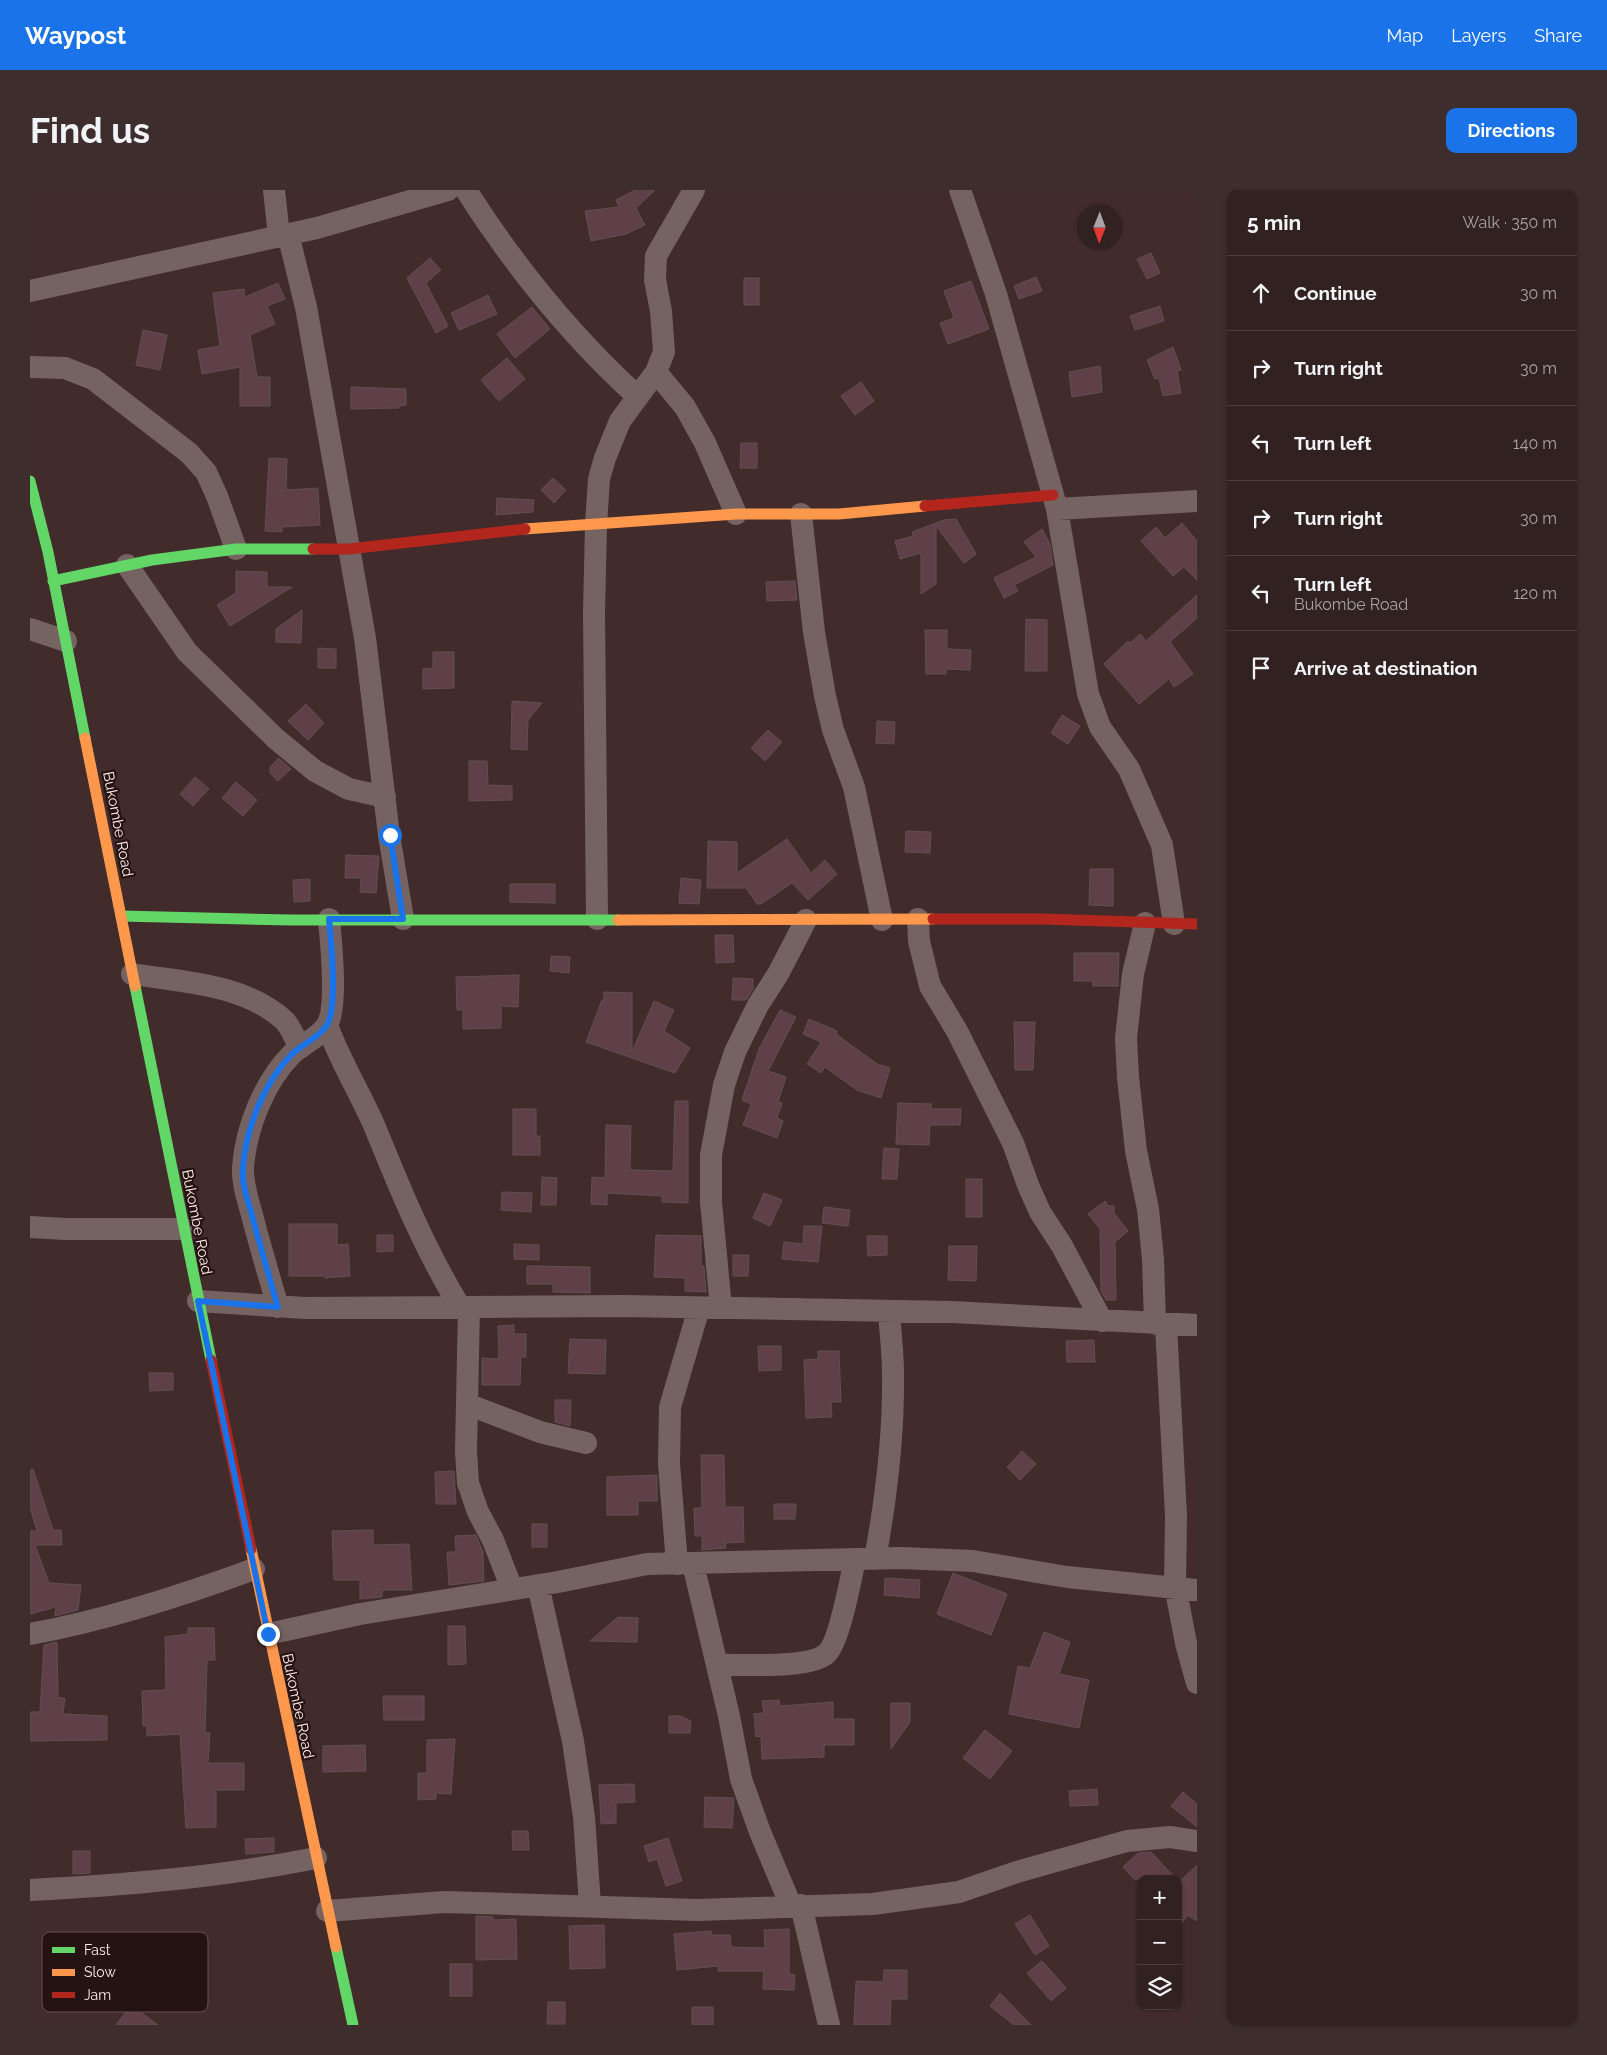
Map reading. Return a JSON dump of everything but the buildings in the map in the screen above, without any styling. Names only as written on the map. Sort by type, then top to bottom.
[{"type":"street","points":[[274,190],[284,235],[306,308],[365,638],[403,919]]},
{"type":"street","points":[[30,291],[284,235],[448,190]]},
{"type":"street","points":[[466,190],[491,230],[525,277],[595,358],[638,398]]},
{"type":"street","points":[[597,919],[596,525],[599,479],[605,458],[620,421],[656,372],[664,352],[661,311],[655,280],[656,256],[694,190]]},
{"type":"street","points":[[960,190],[996,294],[1055,502],[1088,694],[1100,727],[1129,769],[1162,845],[1174,924]]},
{"type":"street","points":[[30,368],[66,368],[93,378],[188,453],[206,472],[217,496],[236,549]]},
{"type":"street","points":[[656,372],[685,407],[705,443],[736,514]]},
{"type":"street","name":"Bukombe Road","points":[[30,482],[66,641],[198,1301],[254,1569],[353,2025]]},
{"type":"street","points":[[53,581],[127,565],[236,549],[349,548],[491,531],[736,514],[839,514],[1055,502],[1197,501]]},
{"type":"street","points":[[800,514],[814,632],[825,696],[833,730],[854,787],[882,920]]},
{"type":"street","points":[[127,565],[187,652],[275,738],[315,771],[349,789],[385,797]]},
{"type":"street","points":[[30,629],[66,641]]},
{"type":"street","points":[[121,916],[329,919],[1044,919],[1197,924]]},
{"type":"street","points":[[329,919],[332,999],[327,1025],[374,1125],[417,1230],[465,1307],[468,1483],[478,1512],[493,1540],[512,1589]]},
{"type":"street","points":[[806,920],[778,974],[754,1013],[735,1052],[722,1094],[710,1155],[710,1308],[670,1407],[668,1464],[685,1564],[717,1665],[741,1778],[760,1832],[796,1906],[829,2025]]},
{"type":"street","points":[[918,920],[919,941],[930,986],[957,1031],[1014,1143],[1028,1185],[1040,1212],[1062,1246],[1102,1321]]},
{"type":"street","points":[[1145,923],[1133,974],[1126,1038],[1128,1077],[1136,1151],[1148,1209],[1160,1324],[1176,1516],[1175,1586],[1186,1643],[1197,1683]]},
{"type":"street","points":[[132,974],[238,993],[262,1004],[286,1023],[300,1048]]},
{"type":"street","points":[[278,1307],[246,1193],[242,1169],[246,1143],[255,1112],[274,1078],[292,1054],[327,1025]]},
{"type":"street","points":[[30,1227],[65,1229],[184,1229]]},
{"type":"street","points":[[198,1301],[278,1307],[710,1308],[952,1312],[1197,1325]]},
{"type":"street","points":[[717,1665],[783,1664],[818,1659],[828,1653],[882,1521],[893,1373],[889,1311]]},
{"type":"street","points":[[467,1404],[540,1432],[586,1444]]},
{"type":"street","points":[[268,1634],[360,1614],[538,1585],[647,1564],[865,1559],[973,1562],[1067,1577],[1175,1586],[1197,1590]]},
{"type":"street","points":[[30,1634],[75,1626],[175,1598],[254,1569]]},
{"type":"street","points":[[538,1585],[573,1742],[584,1817],[590,1905]]},
{"type":"street","points":[[327,1910],[444,1902],[590,1905],[697,1910],[873,1904],[959,1892],[1017,1872],[1126,1841],[1170,1837],[1197,1840]]},
{"type":"street","points":[[30,1890],[124,1885],[264,1868],[316,1858]]},
{"type":"traffic: fast","points":[[30,481],[48,552],[85,738]]},
{"type":"traffic: fast","points":[[53,581],[152,560],[236,549],[313,549]]},
{"type":"traffic: fast","points":[[121,916],[290,920],[618,920]]},
{"type":"traffic: fast","points":[[135,986],[211,1360]]},
{"type":"traffic: fast","points":[[336,1947],[353,2025]]},
{"type":"traffic: slow","points":[[525,529],[736,514],[839,514],[925,506]]},
{"type":"traffic: slow","points":[[85,738],[135,986]]},
{"type":"traffic: slow","points":[[618,920],[933,919]]},
{"type":"traffic: slow","points":[[251,1549],[336,1947]]},
{"type":"traffic: jam","points":[[925,506],[1053,495]]},
{"type":"traffic: jam","points":[[313,549],[349,549],[525,529]]},
{"type":"traffic: jam","points":[[933,919],[1044,919],[1197,924]]},
{"type":"traffic: jam","points":[[211,1360],[251,1549]]},
{"type":"route","points":[[268,1634],[198,1301],[278,1307],[246,1193],[242,1169],[246,1143],[255,1112],[274,1078],[292,1054],[327,1025],[332,1009],[332,959],[329,919],[403,919],[390,835]]}]
